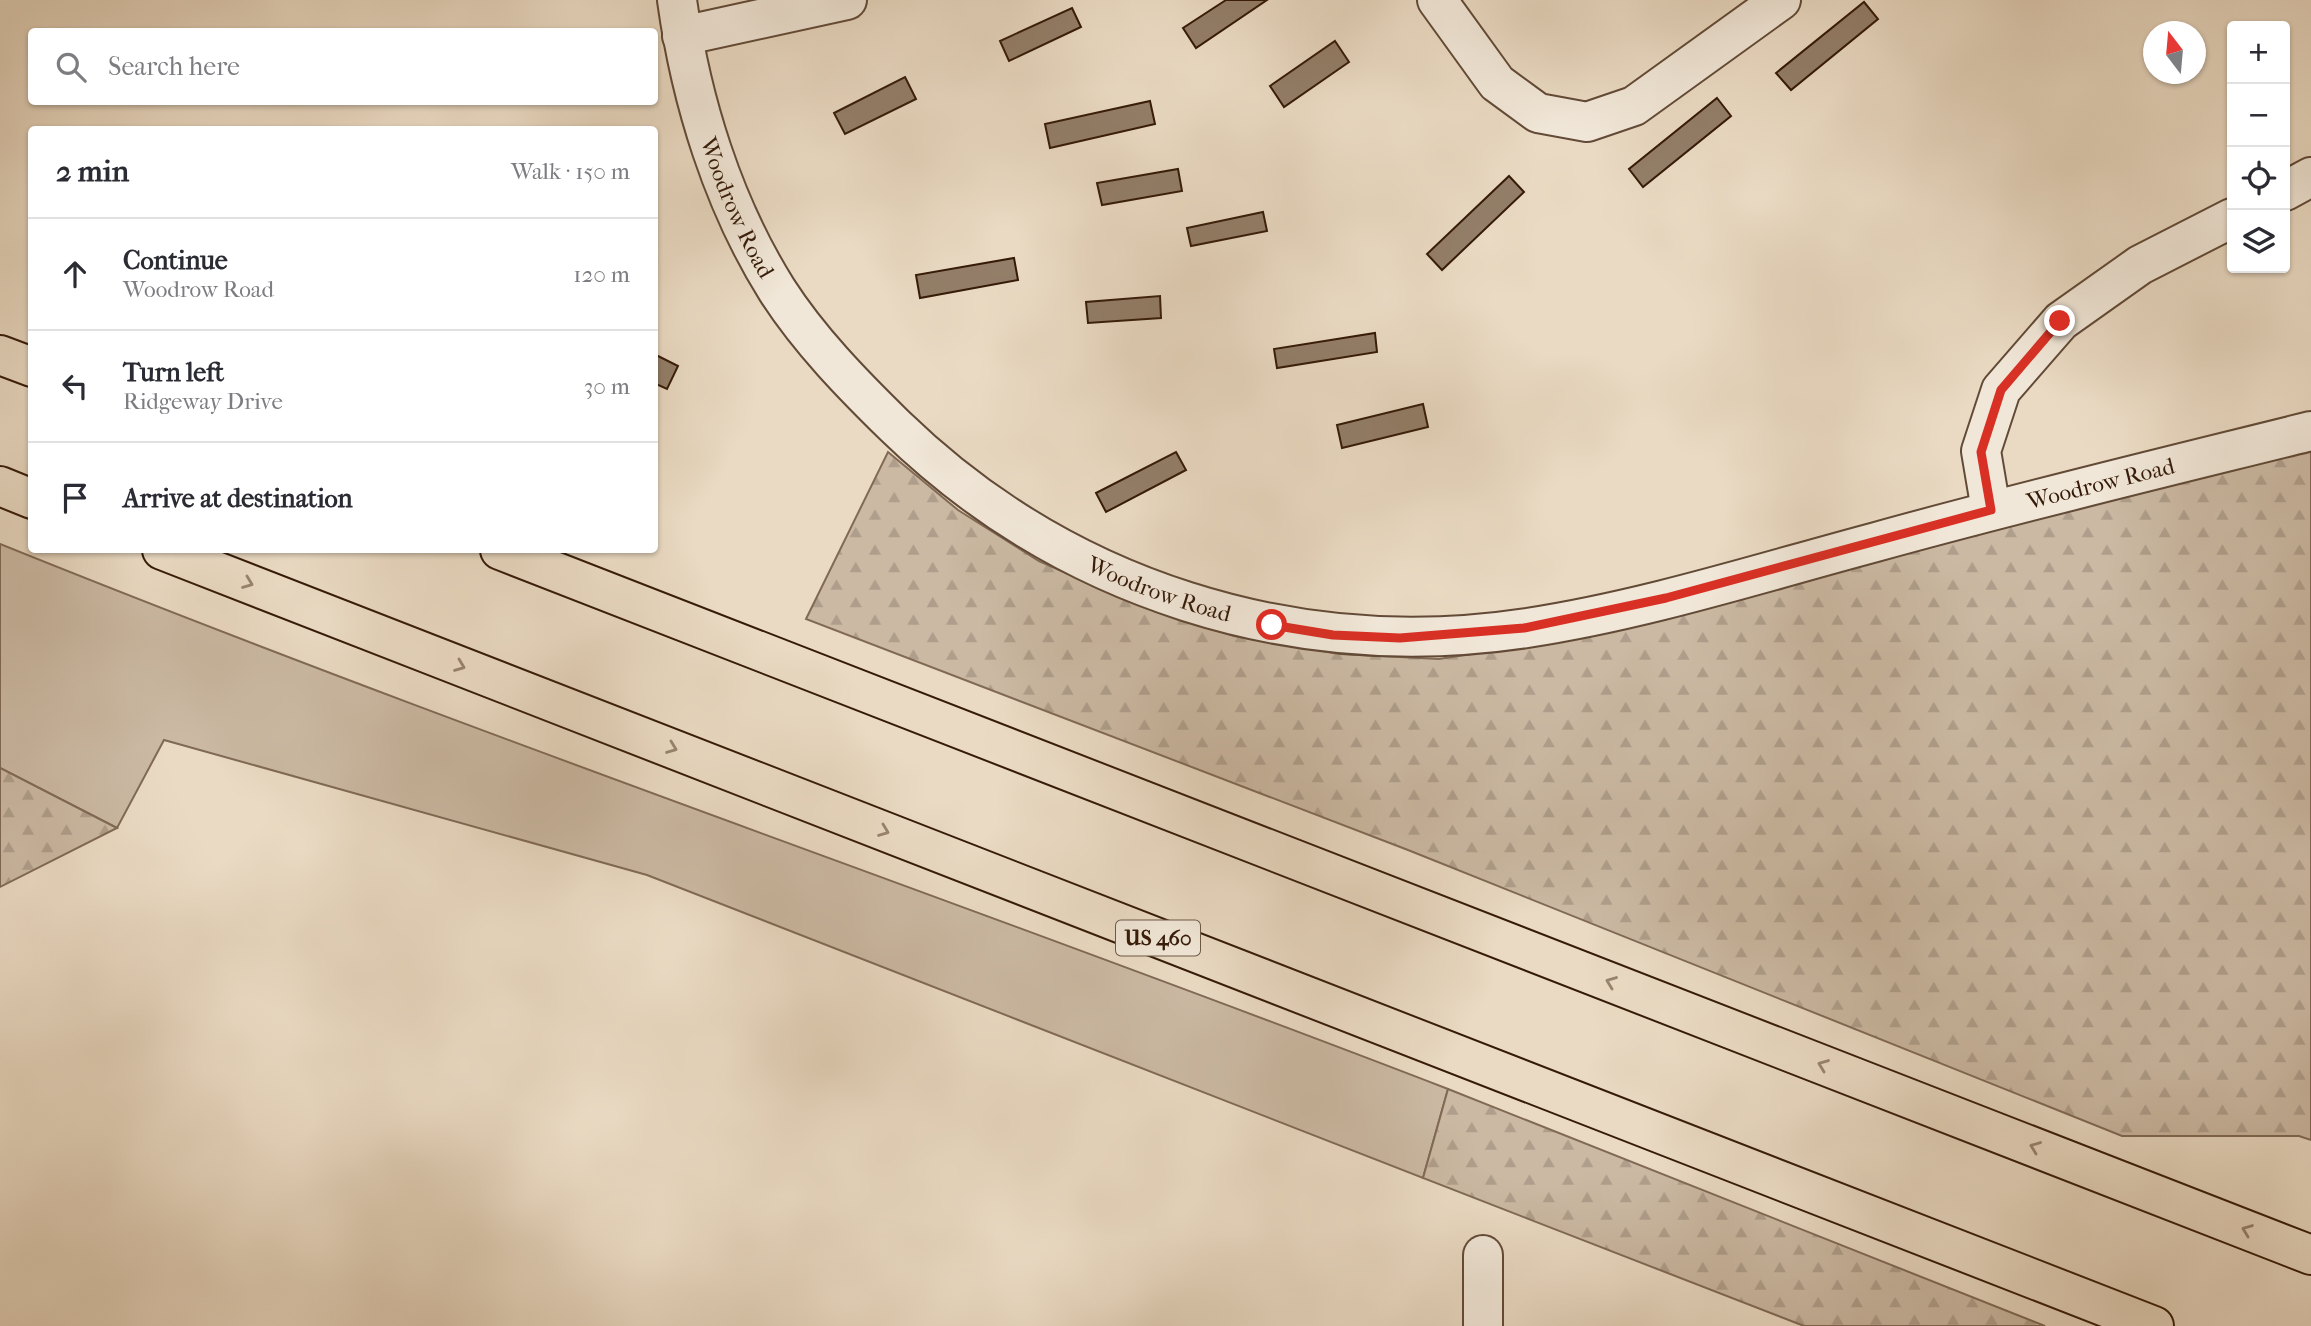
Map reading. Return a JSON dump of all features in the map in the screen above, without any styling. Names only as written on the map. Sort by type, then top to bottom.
[{"type":"highway","points":[[0,355],[28,366]]},
{"type":"highway","points":[[0,486],[28,497]]},
{"type":"highway","name":"US 460","points":[[170,553],[2154,1326]]},
{"type":"highway","points":[[508,553],[2311,1255]]},
{"type":"street","points":[[679,18],[847,0]]},
{"type":"street","points":[[1437,0],[1497,83],[1538,113],[1587,122],[1634,106],[1781,0]]},
{"type":"street","name":"Woodrow Road","points":[[679,18],[703,119],[739,219],[778,291],[839,368],[941,469],[984,500],[1040,536],[1099,567],[1154,591],[1212,611],[1333,635],[1400,638],[1462,635],[1587,618],[1991,510],[2311,431]]},
{"type":"street","points":[[2290,188],[2311,177]]},
{"type":"street","points":[[1991,510],[1981,452],[2001,390],[2060,321],[2140,265],[2227,221]]},
{"type":"street","points":[[1483,1255],[1483,1326]]},
{"type":"green space","points":[[2311,450],[2311,1140],[2299,1136],[2122,1136],[1408,850],[806,619],[888,452],[958,510],[1039,561],[1127,600],[1234,636],[1340,654],[1439,659],[1564,640],[1998,525]]},
{"type":"green space","points":[[0,544],[360,684],[1448,1089],[1423,1178],[647,875],[164,740],[117,828],[0,768]]},
{"type":"green space","points":[[0,768],[117,828],[0,887]]},
{"type":"green space","points":[[1448,1089],[2045,1326],[1804,1326],[1423,1178]]},
{"type":"building","points":[[1226,0],[1267,0],[1196,48],[1183,28]]},
{"type":"building","points":[[1864,2],[1878,19],[1791,90],[1776,73]]},
{"type":"building","points":[[1072,8],[1081,27],[1009,61],[1000,41]]},
{"type":"building","points":[[1335,41],[1349,62],[1284,107],[1270,86]]},
{"type":"building","points":[[905,77],[916,99],[845,134],[834,113]]},
{"type":"building","points":[[1717,98],[1731,116],[1643,187],[1629,169]]},
{"type":"building","points":[[1150,101],[1155,124],[1050,148],[1045,124]]},
{"type":"building","points":[[1178,169],[1182,191],[1102,205],[1097,183]]},
{"type":"building","points":[[1509,176],[1524,192],[1442,270],[1427,254]]},
{"type":"building","points":[[1263,212],[1267,231],[1191,246],[1187,228]]},
{"type":"building","points":[[1014,258],[1018,280],[920,298],[916,275]]},
{"type":"building","points":[[1160,296],[1161,318],[1088,323],[1086,302]]},
{"type":"building","points":[[1375,333],[1377,352],[1277,368],[1274,349]]},
{"type":"building","points":[[658,356],[678,366],[667,389],[658,385]]},
{"type":"building","points":[[1423,404],[1428,427],[1342,448],[1337,425]]},
{"type":"building","points":[[1176,452],[1186,470],[1106,512],[1096,493]]},
{"type":"route","points":[[1272,625],[1333,635],[1400,638],[1462,635],[1587,618],[1991,510],[1981,452],[2001,390],[2060,321]]}]
